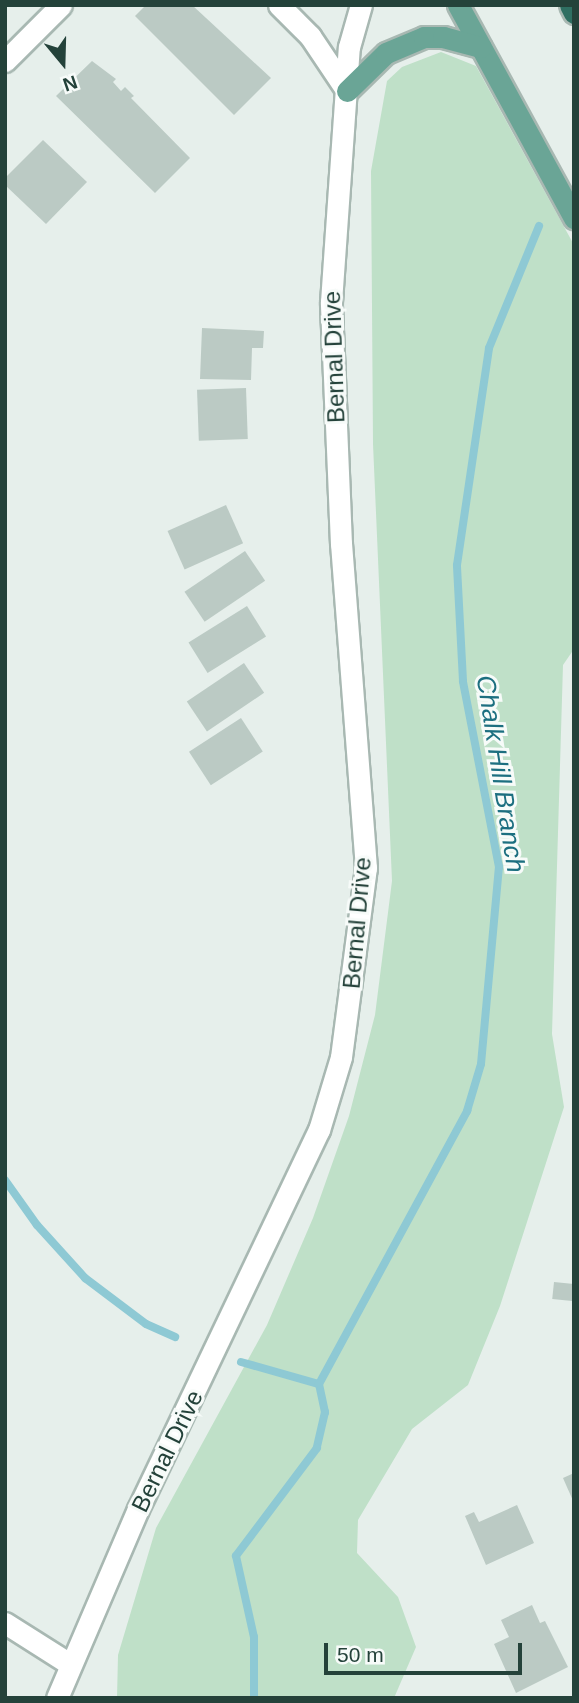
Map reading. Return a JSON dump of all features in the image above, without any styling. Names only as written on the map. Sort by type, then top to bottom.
[{"type":"highway","points":[[570,5],[574,13]]},
{"type":"main road","points":[[458,5],[574,218]]},
{"type":"main road","points":[[347,91],[386,53],[424,37],[481,47]]},
{"type":"street","points":[[5,61],[61,5]]},
{"type":"street","points":[[279,5],[310,36],[347,91]]},
{"type":"street","name":"Bernal Drive","points":[[57,1698],[68,1663],[313,1142],[341,1057],[366,868],[341,544],[331,302],[349,47],[360,5]]},
{"type":"street","points":[[5,1623],[68,1663]]},
{"type":"green space","points":[[441,52],[476,66],[574,245],[574,649],[563,665],[552,1034],[564,1107],[500,1306],[468,1385],[412,1429],[358,1520],[357,1553],[398,1597],[416,1647],[394,1698],[117,1698],[118,1655],[156,1528],[267,1325],[313,1218],[349,1116],[375,1015],[392,881],[373,444],[371,171],[387,81],[402,67]]},
{"type":"building","points":[[146,5],[192,5],[271,78],[234,115],[135,16]]},
{"type":"building","points":[[92,61],[116,79],[113,82],[121,91],[125,87],[134,96],[131,98],[190,158],[155,193],[56,96]]},
{"type":"building","points":[[43,140],[87,182],[46,224],[5,185],[5,178]]},
{"type":"building","points":[[202,328],[264,331],[263,348],[252,348],[251,380],[200,379]]},
{"type":"building","points":[[246,388],[248,439],[199,441],[197,390]]},
{"type":"building","points":[[226,505],[243,543],[185,569],[168,531]]},
{"type":"building","points":[[245,551],[265,581],[205,622],[184,592]]},
{"type":"building","points":[[247,606],[266,637],[208,673],[188,643]]},
{"type":"building","points":[[244,663],[264,693],[207,731],[187,702]]},
{"type":"building","points":[[241,718],[263,752],[211,785],[189,752]]},
{"type":"building","points":[[554,1282],[574,1284],[572,1301],[552,1299]]},
{"type":"building","points":[[574,1473],[574,1503],[563,1478]]},
{"type":"building","points":[[517,1505],[534,1543],[486,1565],[465,1516],[474,1512],[479,1522]]},
{"type":"building","points":[[532,1605],[540,1623],[545,1621],[568,1667],[516,1693],[494,1644],[509,1637],[501,1620]]},
{"type":"waterway","name":"Chalk Hill Branch","points":[[319,1384],[467,1111],[481,1064],[499,867],[463,681],[457,565],[489,348],[539,226]]},
{"type":"waterway","name":"Chalk Hill Branch","points":[[5,1180],[37,1225],[85,1278],[146,1324],[175,1337]]},
{"type":"waterway","name":"Chalk Hill Branch","points":[[241,1362],[319,1384],[325,1412],[317,1448],[236,1556],[254,1637],[254,1698]]}]
